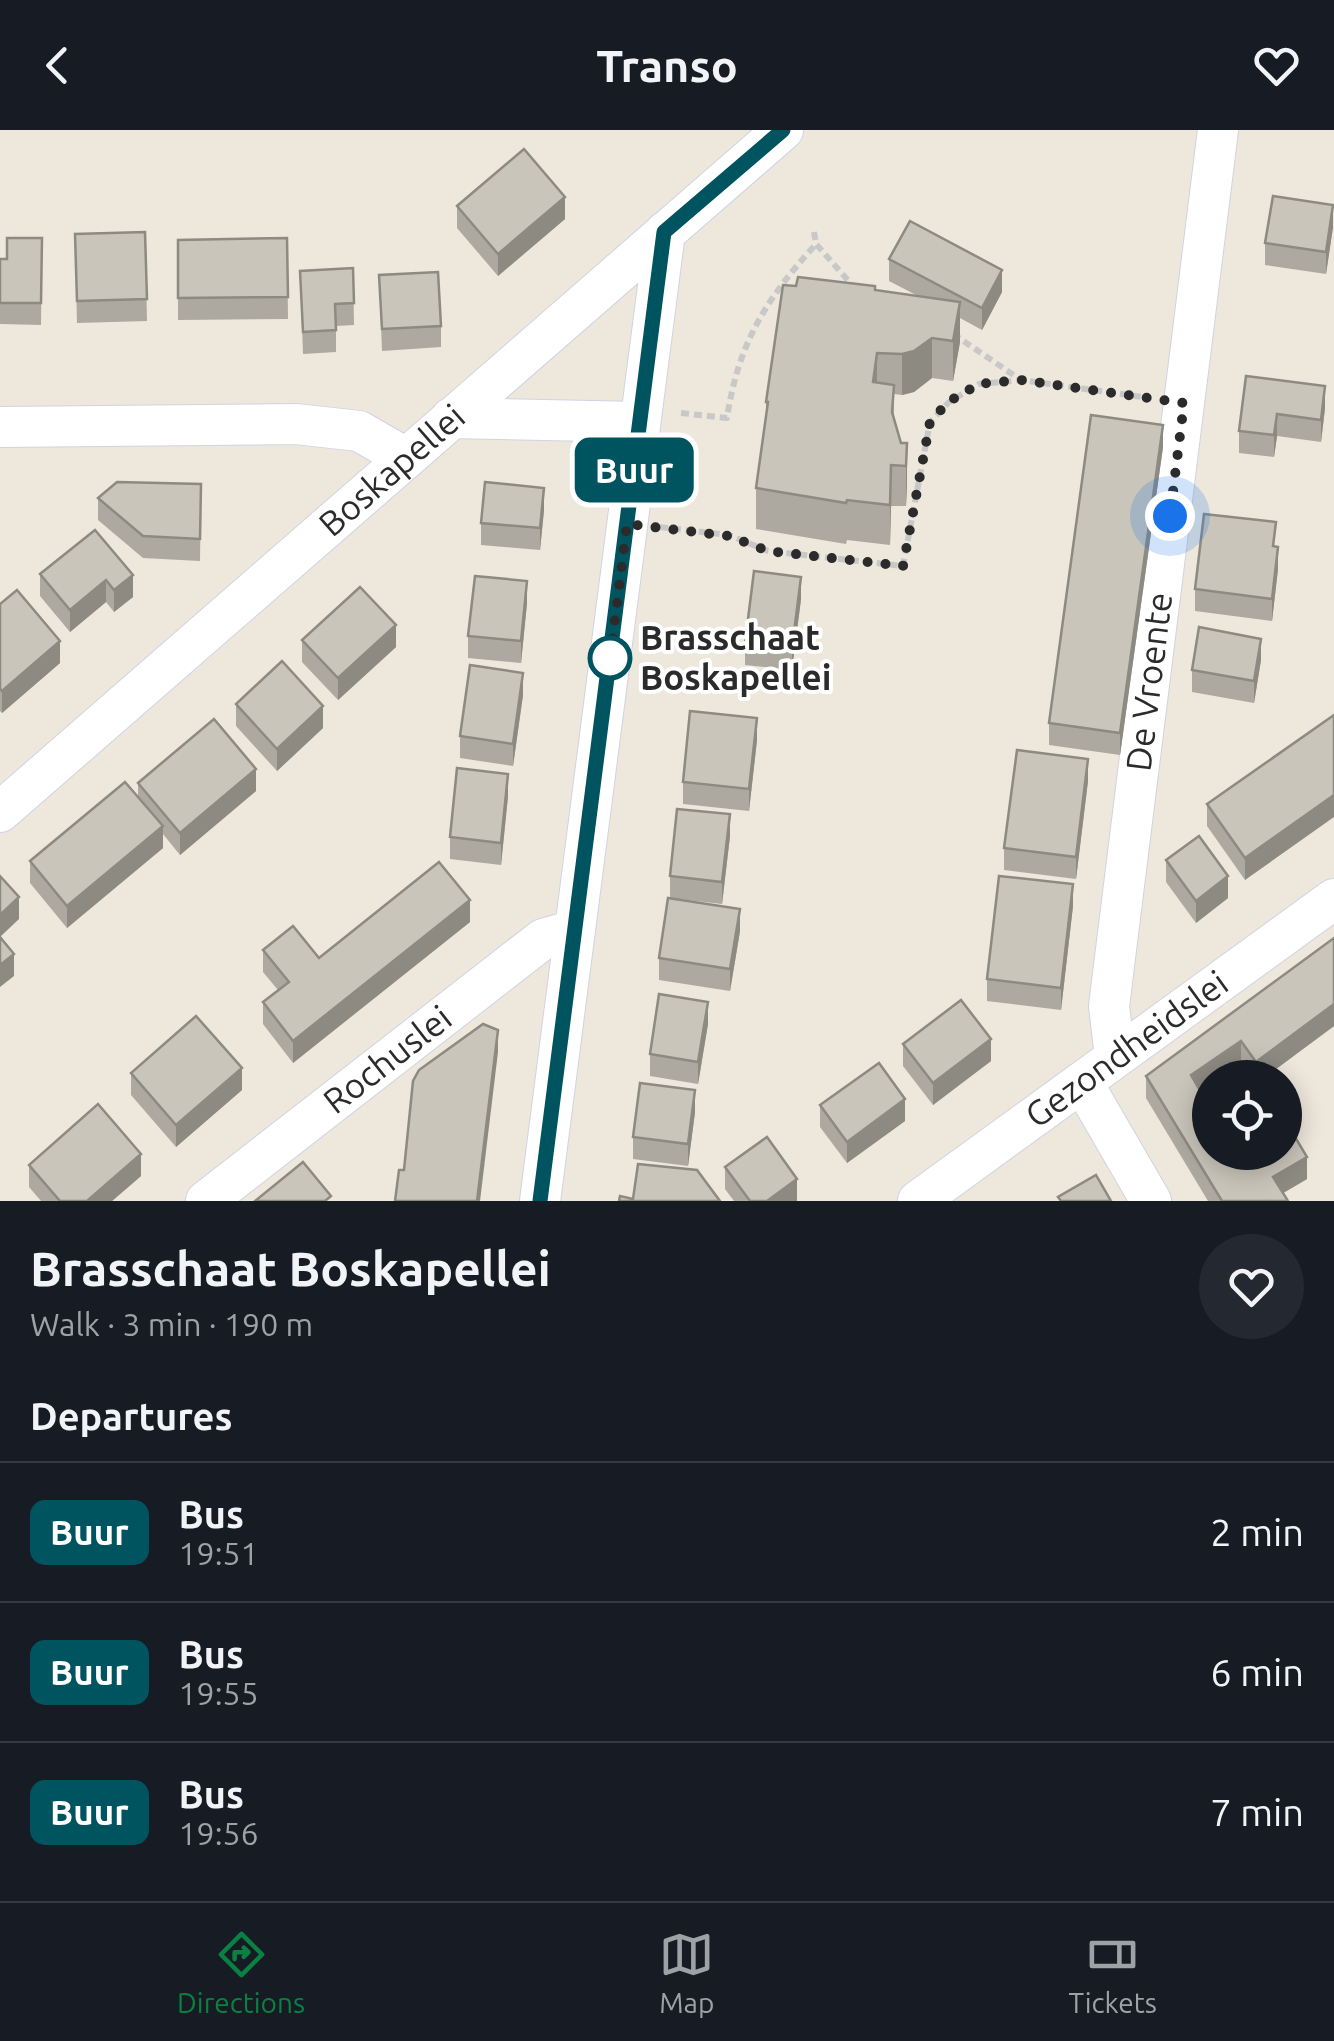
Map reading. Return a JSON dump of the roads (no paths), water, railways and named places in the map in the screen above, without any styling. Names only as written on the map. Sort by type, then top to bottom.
[{"type":"street","name":"Boskapellei","points":[[0,812],[783,130]]},
{"type":"street","name":"De Vroente","points":[[1114,1056],[1109,1006],[1218,130]]},
{"type":"street","points":[[540,1201],[664,232]]},
{"type":"street","points":[[451,418],[640,422]]},
{"type":"street","points":[[0,427],[296,424],[359,431],[406,458]]},
{"type":"street","name":"Gezondheidslei","points":[[918,1201],[1334,900]]},
{"type":"street","name":"Rochuslei","points":[[206,1201],[542,940],[575,930]]},
{"type":"street","points":[[1082,1082],[1151,1201]]},
{"type":"place","name":"Brasschaat Boskapellei","points":[[610,658]]}]
